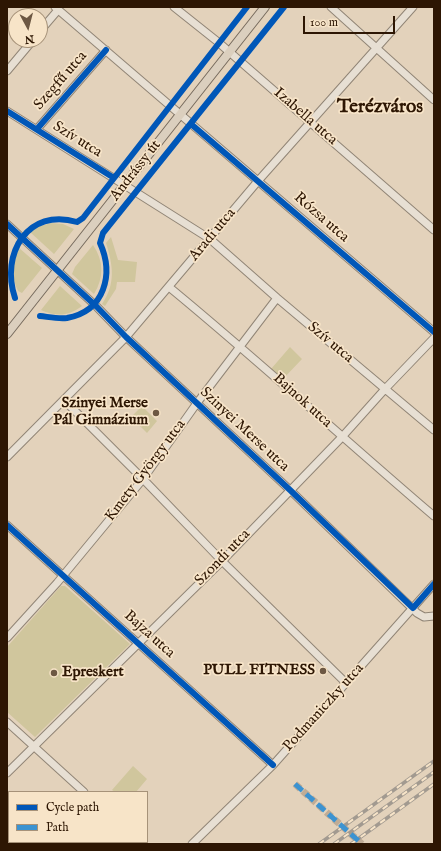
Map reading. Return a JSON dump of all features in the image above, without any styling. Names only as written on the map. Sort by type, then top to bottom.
[{"type":"main road","name":"Andrássy út","points":[[7,334],[265,7]]},
{"type":"street","name":"Izabella utca","points":[[174,7],[230,52],[434,230]]},
{"type":"street","points":[[331,7],[434,100]]},
{"type":"street","name":"Aradi utca","points":[[7,457],[126,337],[170,287],[258,181],[413,7]]},
{"type":"street","points":[[48,20],[56,8]]},
{"type":"street","name":"Rózsa utca","points":[[56,8],[434,332]]},
{"type":"street","points":[[7,71],[26,48]]},
{"type":"street","name":"Szegfű utca","points":[[37,129],[106,50]]},
{"type":"street","name":"Szív utca","points":[[7,111],[210,239],[277,298],[434,430]]},
{"type":"street","name":"Szinyei Merse utca","points":[[7,224],[290,490],[417,613],[424,617],[434,616]]},
{"type":"street","name":"Bajnok utca","points":[[170,287],[241,346],[342,437],[434,516]]},
{"type":"street","name":"Kmety György utca","points":[[7,638],[63,575],[143,479],[197,404],[277,298]]},
{"type":"street","name":"Szondi utca","points":[[7,773],[222,561],[342,437],[384,389],[434,338]]},
{"type":"street","points":[[64,400],[222,561],[346,683]]},
{"type":"street","name":"Bajza utca","points":[[7,525],[273,765]]},
{"type":"street","name":"Podmaniczky utca","points":[[192,844],[273,765],[434,584]]},
{"type":"street","points":[[7,722],[83,791]]},
{"type":"shaded area","points":[[51,223],[63,224],[74,229],[54,254],[30,232],[40,226]]},
{"type":"shaded area","points":[[111,237],[118,260],[137,262],[135,282],[117,282],[116,289],[105,306],[102,304],[110,289],[112,274],[112,267],[106,243]]},
{"type":"shaded area","points":[[93,245],[97,251],[101,263],[100,282],[94,294],[72,274],[75,267]]},
{"type":"shaded area","points":[[18,247],[42,268],[22,293],[18,291],[13,274],[14,258]]},
{"type":"shaded area","points":[[60,286],[82,306],[67,314],[52,314],[41,310]]},
{"type":"shaded area","points":[[290,347],[302,359],[283,379],[271,369]]},
{"type":"shaded area","points":[[142,406],[157,421],[147,433],[131,417]]},
{"type":"shaded area","name":"Epreskert","points":[[61,586],[65,586],[130,644],[35,737],[7,712],[7,647]]},
{"type":"shaded area","points":[[133,766],[147,779],[137,791],[112,790]]},
{"type":"tunnel","points":[[295,784],[362,844]]},
{"type":"railway","points":[[319,844],[434,761]]},
{"type":"railway","points":[[334,844],[434,772]]},
{"type":"railway","points":[[351,844],[434,784]]},
{"type":"marked path","points":[[295,784],[362,844]]},
{"type":"cycle path","points":[[15,298],[11,281],[11,265],[15,251],[22,238],[32,228],[45,221],[60,219],[77,222],[83,218],[247,7]]},
{"type":"cycle path","points":[[40,316],[67,318],[80,314],[90,308],[98,299],[103,290],[106,279],[106,267],[100,243],[103,233],[284,7]]},
{"type":"cycle path","points":[[37,129],[106,50]]},
{"type":"cycle path","points":[[7,111],[114,178]]},
{"type":"cycle path","points":[[191,124],[434,332]]},
{"type":"cycle path","points":[[7,224],[97,307],[126,337],[290,490],[413,608],[434,584]]},
{"type":"cycle path","points":[[7,525],[273,765]]},
{"type":"place","name":"Szinyei Merse Pál Gimnázium","points":[[156,413]]},
{"type":"place","name":"PULL FITNESS","points":[[323,671]]},
{"type":"place","name":"Epreskert","points":[[54,673]]},
{"type":"district","name":"Terézváros","points":[[380,108]]}]
